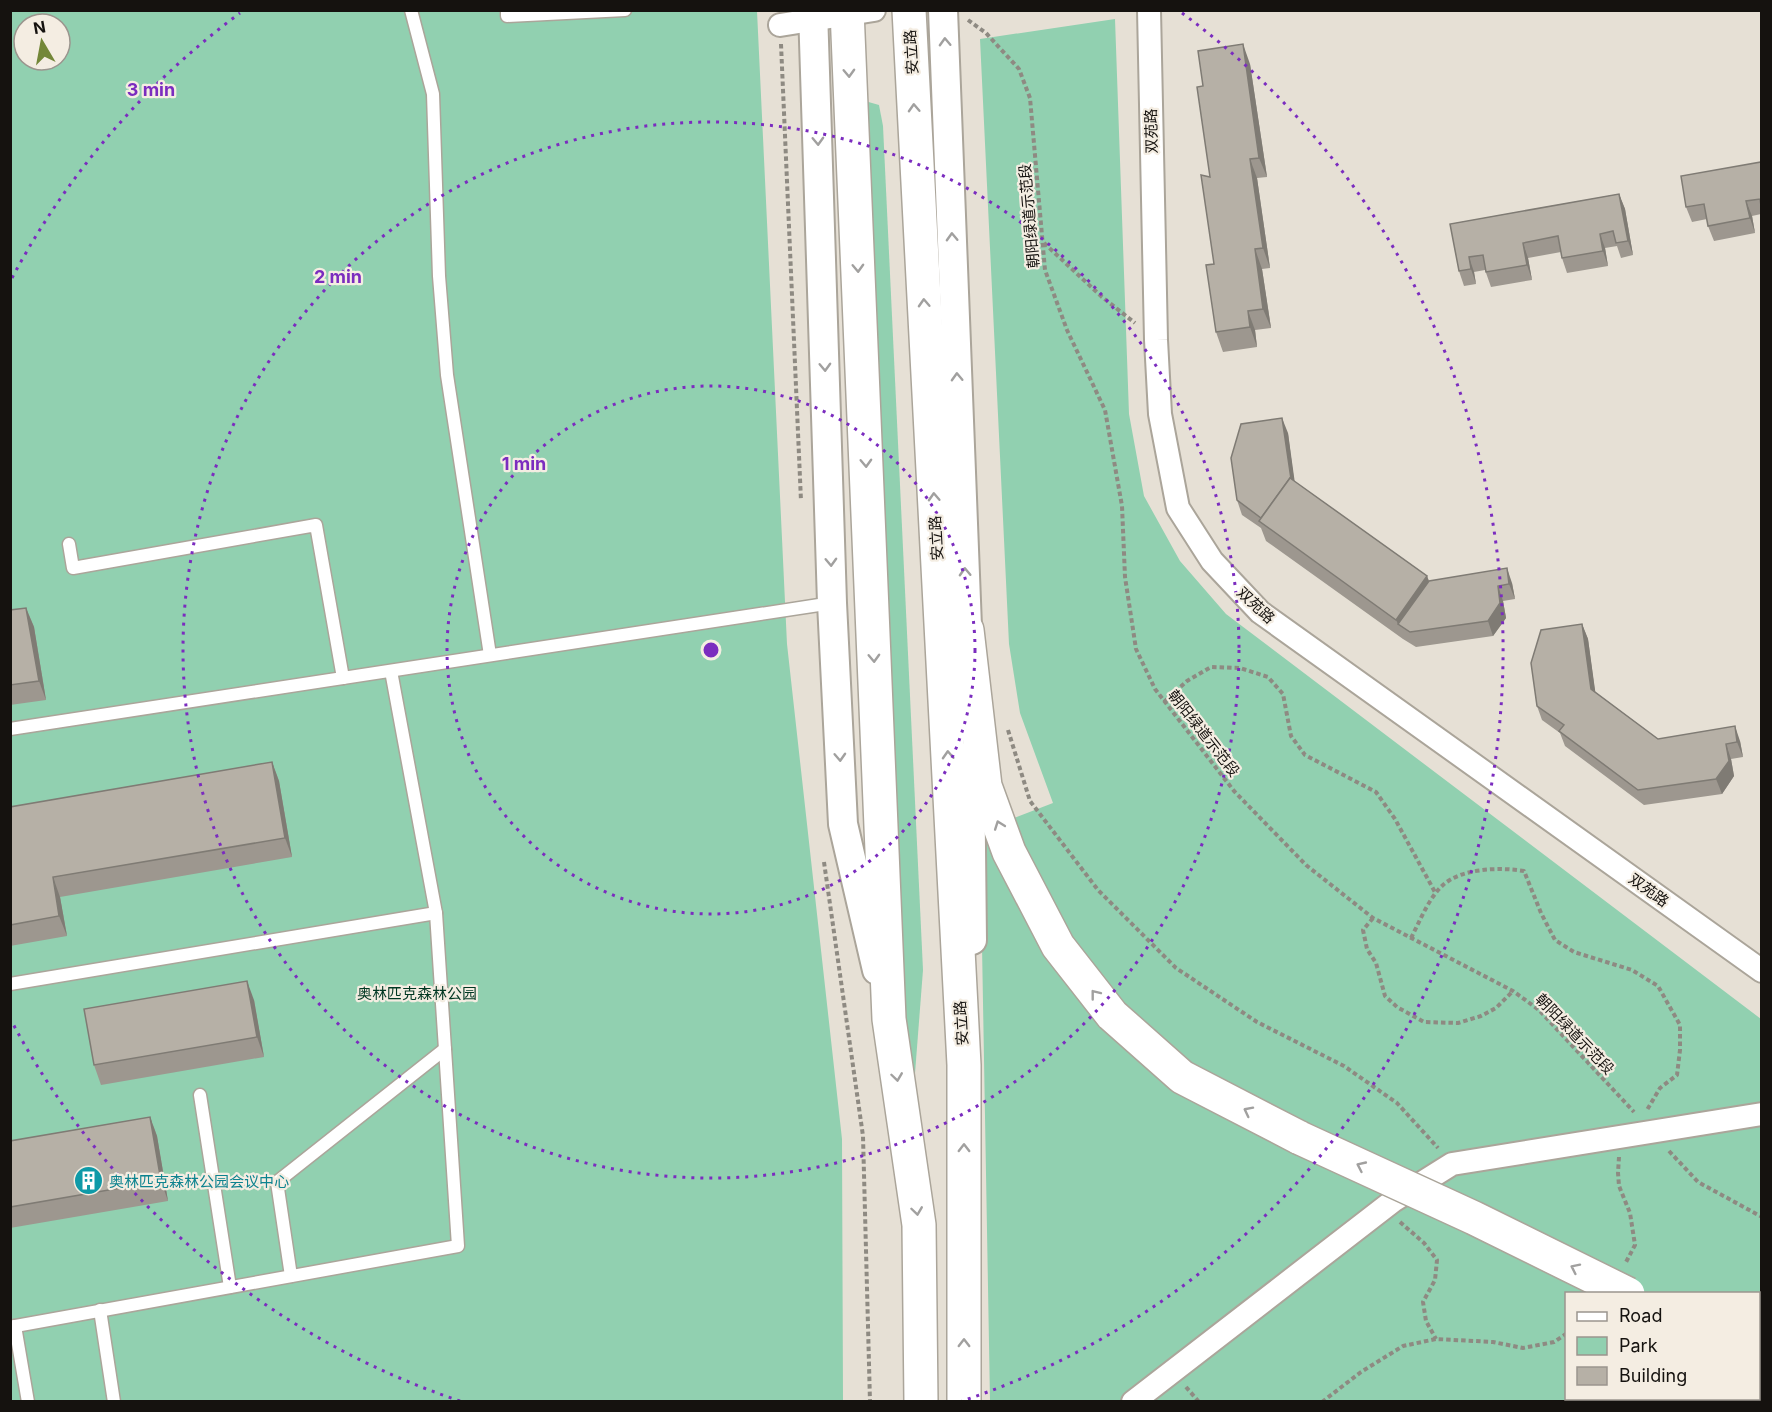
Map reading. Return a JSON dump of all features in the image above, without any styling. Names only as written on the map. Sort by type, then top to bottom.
[{"type":"main road","name":"安立路","points":[[909,10],[963,1065],[964,1401]]},
{"type":"main road","points":[[856,12],[889,1019],[919,1225],[921,1401]]},
{"type":"main road","points":[[968,630],[985,786],[1009,852],[1058,946],[1112,1015],[1182,1077],[1300,1138],[1474,1218],[1625,1283]]},
{"type":"street","name":"双苑路","points":[[1149,10],[1156,340],[1160,414],[1178,508],[1212,561],[1260,612],[1761,971]]},
{"type":"street","points":[[780,25],[814,15],[856,12]]},
{"type":"street","points":[[814,15],[832,603],[843,824],[889,1019]]},
{"type":"street","name":"安立路","points":[[958,18],[973,933],[963,1065]]},
{"type":"street","points":[[1133,1401],[1383,1208],[1452,1164],[1761,1114]]},
{"type":"lane","points":[[411,10],[433,94],[439,276],[447,375],[490,655]]},
{"type":"lane","points":[[507,10],[507,16],[625,10]]},
{"type":"lane","points":[[69,544],[73,567],[316,525],[343,678]]},
{"type":"lane","points":[[10,729],[832,603]]},
{"type":"lane","points":[[28,1401],[13,1327],[458,1246],[436,913],[391,671]]},
{"type":"lane","points":[[10,984],[436,913]]},
{"type":"lane","points":[[291,1276],[277,1182],[445,1049]]},
{"type":"lane","points":[[200,1095],[230,1287]]},
{"type":"lane","points":[[100,1310],[114,1401]]},
{"type":"path","name":"朝阳绿道示范段","points":[[958,18],[986,33],[1019,69],[1030,98],[1045,270],[1067,330],[1105,410],[1122,506],[1125,576],[1136,649],[1164,702],[1234,791],[1298,857],[1373,918],[1513,991],[1539,1010],[1634,1113],[1637,1134]]},
{"type":"path","points":[[1043,242],[1102,297],[1156,340]]},
{"type":"path","points":[[1164,702],[1186,681],[1211,667],[1240,668],[1268,678],[1283,694],[1291,736],[1305,755],[1355,779],[1376,792],[1395,819],[1436,894]]},
{"type":"path","points":[[1008,728],[1030,801],[1098,890],[1176,968],[1257,1022],[1344,1066],[1396,1103],[1452,1164]]},
{"type":"path","points":[[1411,939],[1428,904],[1443,884],[1471,871],[1507,868],[1524,871],[1541,913],[1556,939],[1574,952],[1632,970],[1658,986],[1680,1025],[1680,1050],[1677,1076],[1660,1088],[1637,1134],[1620,1153],[1617,1173],[1619,1186],[1630,1213],[1635,1245],[1625,1283]]},
{"type":"path","points":[[1373,918],[1363,930],[1366,949],[1376,963],[1385,996],[1397,1007],[1424,1022],[1458,1023],[1480,1016],[1496,1008],[1513,991]]},
{"type":"path","points":[[1637,1134],[1665,1147],[1698,1182],[1761,1217]]},
{"type":"path","points":[[1383,1208],[1424,1243],[1437,1260],[1435,1280],[1423,1302],[1426,1321],[1436,1339]]},
{"type":"path","points":[[1322,1401],[1361,1372],[1403,1346],[1436,1339],[1493,1342],[1523,1347],[1554,1342],[1565,1335]]},
{"type":"green space","name":"奥林匹克森林公园","points":[[10,11],[757,11],[787,644],[842,1139],[843,1401],[11,1401]]},
{"type":"green space","points":[[1115,19],[1129,414],[1144,496],[1180,561],[1226,614],[1761,1019],[1761,1335],[1760,1292],[1565,1292],[1565,1400],[1574,1400],[1569,1401],[990,1401],[980,831],[1053,803],[1020,713],[1009,644],[980,39]]},
{"type":"green space","points":[[865,101],[879,105],[883,126],[923,970],[911,1125],[894,1019]]},
{"type":"building","points":[[1243,44],[1259,158],[1250,159],[1263,248],[1255,249],[1263,309],[1248,311],[1250,327],[1216,332],[1206,265],[1214,264],[1201,175],[1210,177],[1197,87],[1203,86],[1198,51]]},
{"type":"building","points":[[1761,162],[1761,206],[1760,199],[1746,201],[1750,218],[1708,226],[1704,204],[1686,207],[1681,176]]},
{"type":"building","points":[[1619,194],[1628,241],[1616,243],[1613,231],[1600,234],[1603,251],[1562,258],[1558,236],[1523,243],[1527,265],[1486,272],[1483,255],[1469,257],[1471,269],[1459,271],[1450,224]]},
{"type":"building","points":[[1282,418],[1291,479],[1261,518],[1237,500],[1231,458],[1241,424]]},
{"type":"building","points":[[1290,478],[1427,576],[1396,620],[1259,521]]},
{"type":"building","points":[[1507,568],[1509,584],[1498,586],[1500,603],[1488,621],[1410,632],[1398,624],[1429,581]]},
{"type":"building","points":[[26,608],[39,681],[10,685],[10,610]]},
{"type":"building","points":[[1582,624],[1591,689],[1658,739],[1735,726],[1737,742],[1726,744],[1729,761],[1716,779],[1638,790],[1559,731],[1564,725],[1537,706],[1531,663],[1541,630]]},
{"type":"building","points":[[272,762],[285,838],[53,877],[59,916],[10,925],[10,807]]},
{"type":"building","points":[[247,981],[257,1037],[94,1065],[84,1009]]},
{"type":"building","name":"奥林匹克森林公园会议中心","points":[[150,1117],[161,1181],[10,1207],[10,1141]]},
{"type":"place","name":"奥林匹克森林公园会议中心","points":[[88,1181]]}]
